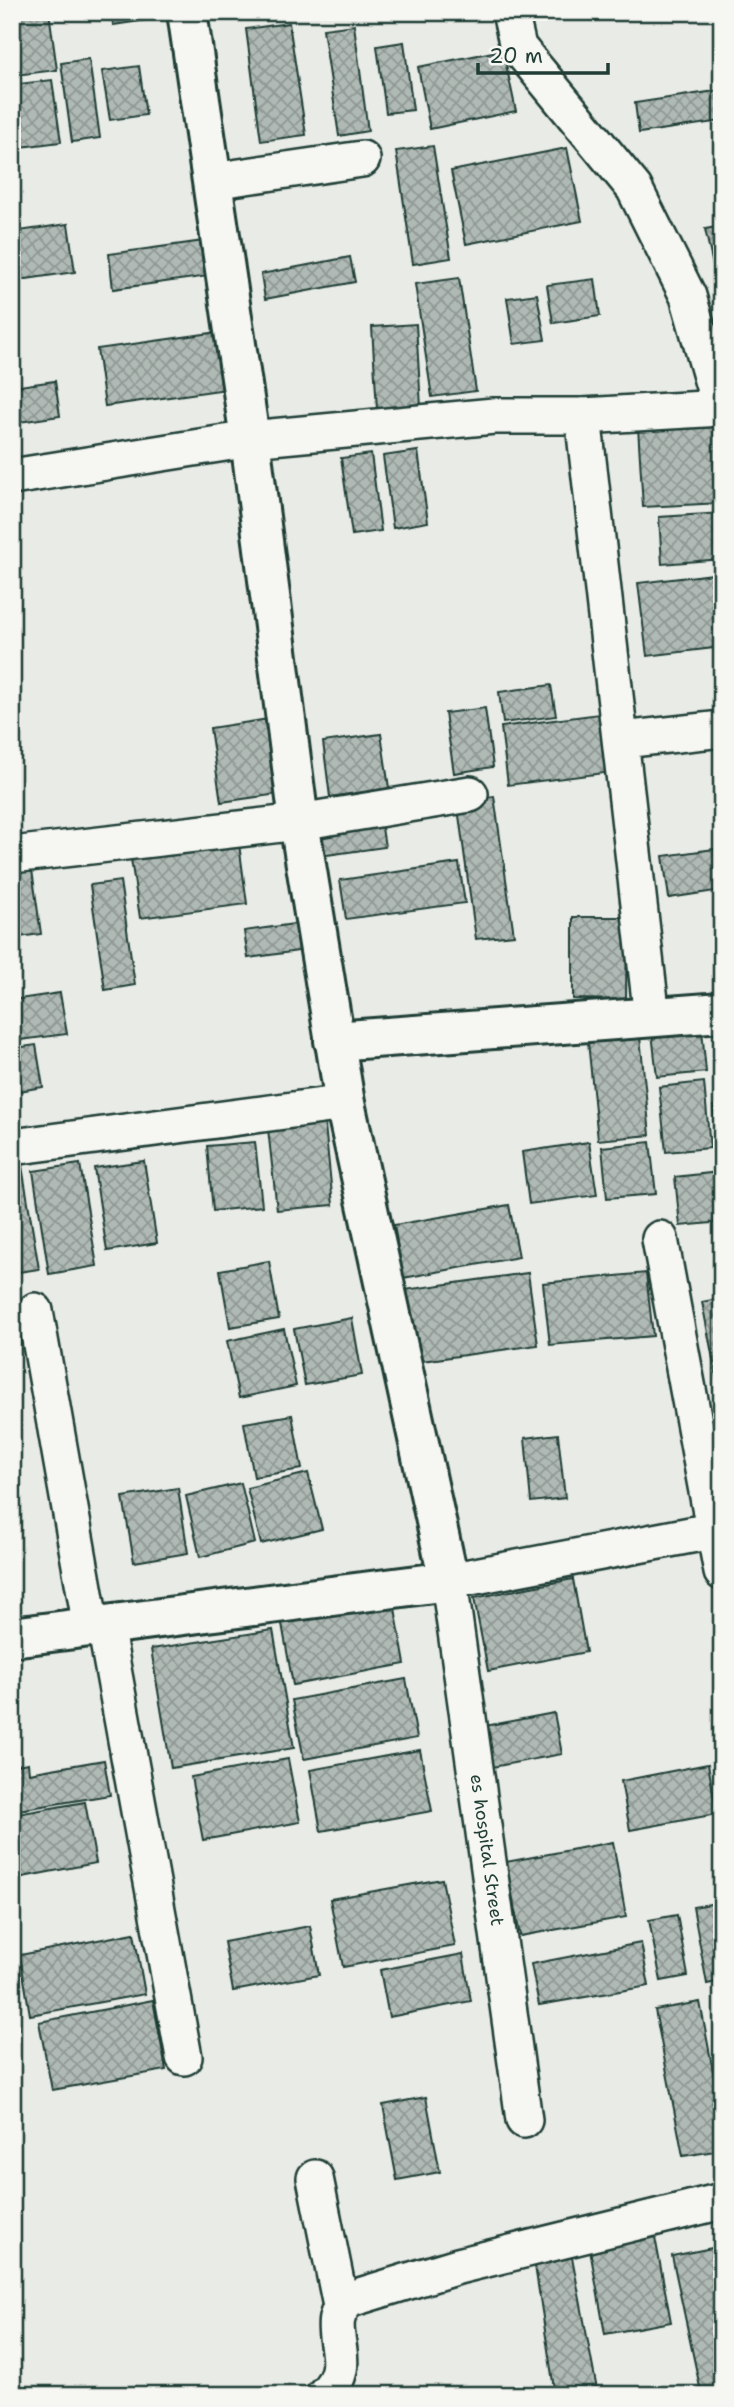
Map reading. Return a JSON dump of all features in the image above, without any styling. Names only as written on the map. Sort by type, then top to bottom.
[{"type":"street","points":[[187,12],[250,439],[299,822],[334,1041],[345,1103],[449,1581]]},
{"type":"street","points":[[12,477],[250,439],[494,416],[583,416],[721,408],[688,296],[634,188],[518,47],[510,12]]},
{"type":"street","points":[[212,181],[362,159]]},
{"type":"street","points":[[583,416],[652,1018]]},
{"type":"street","points":[[622,740],[722,729]]},
{"type":"street","points":[[12,855],[299,822],[470,794]]},
{"type":"street","points":[[334,1041],[722,1012]]},
{"type":"street","points":[[12,1147],[345,1103]]},
{"type":"street","points":[[660,1238],[719,1530],[722,1572]]},
{"type":"street","points":[[35,1311],[184,2057]]},
{"type":"street","points":[[12,1637],[449,1581],[719,1530]]},
{"type":"street","name":"es hospital Street","points":[[449,1581],[524,2120]]},
{"type":"street","points":[[315,2178],[341,2306],[336,2325],[341,2372],[324,2395]]},
{"type":"street","points":[[341,2306],[350,2299],[458,2266],[722,2201]]},
{"type":"building","points":[[12,12],[49,12],[57,70],[16,75]]},
{"type":"building","points":[[112,12],[153,12],[154,19],[113,25]]},
{"type":"building","points":[[231,12],[261,12],[261,15],[232,19]]},
{"type":"building","points":[[289,23],[306,135],[261,141],[246,29]]},
{"type":"building","points":[[354,25],[368,131],[339,136],[323,29]]},
{"type":"building","points":[[404,42],[413,110],[386,113],[377,46]]},
{"type":"building","points":[[503,50],[516,111],[430,129],[418,67]]},
{"type":"building","points":[[89,59],[100,138],[72,142],[61,63]]},
{"type":"building","points":[[139,66],[146,115],[110,120],[102,71]]},
{"type":"building","points":[[52,80],[61,142],[12,148],[12,85]]},
{"type":"building","points":[[722,90],[722,121],[639,133],[635,103]]},
{"type":"building","points":[[433,146],[451,258],[413,264],[396,151]]},
{"type":"building","points":[[567,148],[582,221],[466,244],[451,171]]},
{"type":"building","points":[[68,224],[75,272],[12,281],[12,232]]},
{"type":"building","points":[[722,226],[722,287],[718,288],[705,229]]},
{"type":"building","points":[[204,241],[209,276],[113,289],[109,254]]},
{"type":"building","points":[[350,257],[355,282],[265,299],[261,274]]},
{"type":"building","points":[[459,278],[476,391],[432,397],[415,284]]},
{"type":"building","points":[[595,279],[600,316],[553,323],[547,285]]},
{"type":"building","points":[[537,294],[545,340],[514,344],[507,298]]},
{"type":"building","points":[[416,324],[421,407],[377,410],[372,327]]},
{"type":"building","points":[[219,332],[227,389],[105,406],[97,349]]},
{"type":"building","points":[[55,381],[60,416],[12,423],[12,387]]},
{"type":"building","points":[[722,423],[722,503],[643,507],[638,427]]},
{"type":"building","points":[[418,451],[428,522],[393,528],[383,456]]},
{"type":"building","points":[[371,454],[381,531],[352,535],[341,458]]},
{"type":"building","points":[[722,513],[722,559],[662,564],[659,517]]},
{"type":"building","points":[[722,573],[722,647],[647,656],[638,583]]},
{"type":"building","points":[[551,685],[556,716],[503,723],[499,692]]},
{"type":"building","points":[[485,708],[493,767],[454,773],[445,713]]},
{"type":"building","points":[[614,712],[621,771],[508,785],[501,727]]},
{"type":"building","points":[[269,719],[279,794],[221,802],[210,728]]},
{"type":"building","points":[[381,734],[389,788],[330,797],[323,742]]},
{"type":"building","points":[[494,796],[514,935],[476,939],[457,801]]},
{"type":"building","points":[[380,815],[385,847],[319,856],[315,824]]},
{"type":"building","points":[[239,844],[247,904],[140,918],[131,859]]},
{"type":"building","points":[[722,848],[722,890],[669,898],[663,856]]},
{"type":"building","points":[[459,863],[465,903],[346,919],[340,880]]},
{"type":"building","points":[[32,870],[41,934],[12,938],[12,873]]},
{"type":"building","points":[[120,881],[135,985],[105,990],[90,885]]},
{"type":"building","points":[[573,917],[627,917],[626,1000],[573,999]]},
{"type":"building","points":[[302,923],[306,950],[248,958],[244,931]]},
{"type":"building","points":[[60,993],[67,1034],[12,1041],[12,1000]]},
{"type":"building","points":[[701,1019],[706,1072],[657,1077],[651,1024]]},
{"type":"building","points":[[639,1027],[650,1135],[598,1140],[587,1032]]},
{"type":"building","points":[[36,1045],[43,1087],[19,1091],[14,1048]]},
{"type":"building","points":[[704,1082],[710,1148],[666,1152],[659,1087]]},
{"type":"building","points":[[722,1105],[722,1222],[680,1226],[675,1177],[719,1172],[713,1106]]},
{"type":"building","points":[[324,1115],[333,1205],[277,1210],[267,1120]]},
{"type":"building","points":[[255,1142],[262,1206],[213,1211],[207,1146]]},
{"type":"building","points":[[589,1142],[597,1195],[529,1204],[522,1152]]},
{"type":"building","points":[[650,1142],[656,1194],[607,1198],[602,1147]]},
{"type":"building","points":[[144,1161],[157,1243],[107,1251],[94,1168]]},
{"type":"building","points":[[80,1164],[97,1266],[49,1274],[33,1171]]},
{"type":"building","points":[[22,1166],[39,1269],[12,1273],[12,1168]]},
{"type":"building","points":[[509,1205],[519,1257],[403,1278],[394,1225]]},
{"type":"building","points":[[269,1261],[279,1319],[230,1327],[220,1270]]},
{"type":"building","points":[[528,1273],[538,1345],[414,1362],[404,1290]]},
{"type":"building","points":[[646,1273],[653,1336],[550,1345],[543,1283]]},
{"type":"building","points":[[722,1298],[722,1379],[717,1380],[702,1302]]},
{"type":"building","points":[[352,1318],[362,1375],[305,1385],[294,1329]]},
{"type":"building","points":[[284,1329],[296,1386],[239,1398],[227,1341]]},
{"type":"building","points":[[292,1415],[302,1469],[254,1477],[244,1423]]},
{"type":"building","points":[[558,1434],[565,1498],[531,1502],[525,1438]]},
{"type":"building","points":[[308,1473],[322,1529],[261,1544],[247,1488]]},
{"type":"building","points":[[241,1483],[255,1543],[200,1557],[186,1496]]},
{"type":"building","points":[[178,1488],[188,1553],[134,1562],[123,1497]]},
{"type":"building","points":[[573,1579],[586,1652],[488,1671],[474,1598]]},
{"type":"building","points":[[393,1597],[405,1664],[293,1685],[281,1618]]},
{"type":"building","points":[[273,1630],[294,1748],[171,1768],[151,1649]]},
{"type":"building","points":[[406,1679],[417,1738],[304,1759],[292,1700]]},
{"type":"building","points":[[554,1713],[562,1754],[492,1767],[485,1726]]},
{"type":"building","points":[[420,1750],[432,1811],[321,1831],[310,1770]]},
{"type":"building","points":[[288,1759],[300,1822],[203,1840],[191,1777]]},
{"type":"building","points":[[104,1760],[110,1795],[12,1811],[12,1766],[28,1763],[29,1773]]},
{"type":"building","points":[[708,1764],[717,1814],[630,1830],[621,1781]]},
{"type":"building","points":[[85,1802],[96,1863],[12,1879],[12,1815]]},
{"type":"building","points":[[613,1842],[626,1917],[520,1936],[506,1862]]},
{"type":"building","points":[[442,1879],[455,1946],[343,1967],[330,1899]]},
{"type":"building","points":[[722,1902],[722,1981],[707,1984],[693,1907]]},
{"type":"building","points":[[677,1915],[688,1976],[661,1981],[649,1920]]},
{"type":"building","points":[[310,1926],[319,1975],[233,1991],[224,1942]]},
{"type":"building","points":[[134,1933],[145,1994],[30,2015],[20,1955]]},
{"type":"building","points":[[641,1943],[649,1986],[539,2005],[531,1964]]},
{"type":"building","points":[[463,1954],[471,2001],[389,2017],[380,1970]]},
{"type":"building","points":[[12,1987],[20,2029],[12,2031]]},
{"type":"building","points":[[153,2000],[166,2070],[52,2090],[39,2022]]},
{"type":"building","points":[[700,2002],[722,2119],[722,2150],[683,2156],[655,2010]]},
{"type":"building","points":[[426,2097],[440,2172],[397,2180],[383,2105]]},
{"type":"building","points":[[655,2237],[671,2322],[605,2334],[590,2250]]},
{"type":"building","points":[[722,2246],[722,2387],[701,2392],[672,2256]]},
{"type":"building","points":[[572,2257],[598,2395],[555,2395],[535,2266]]}]
